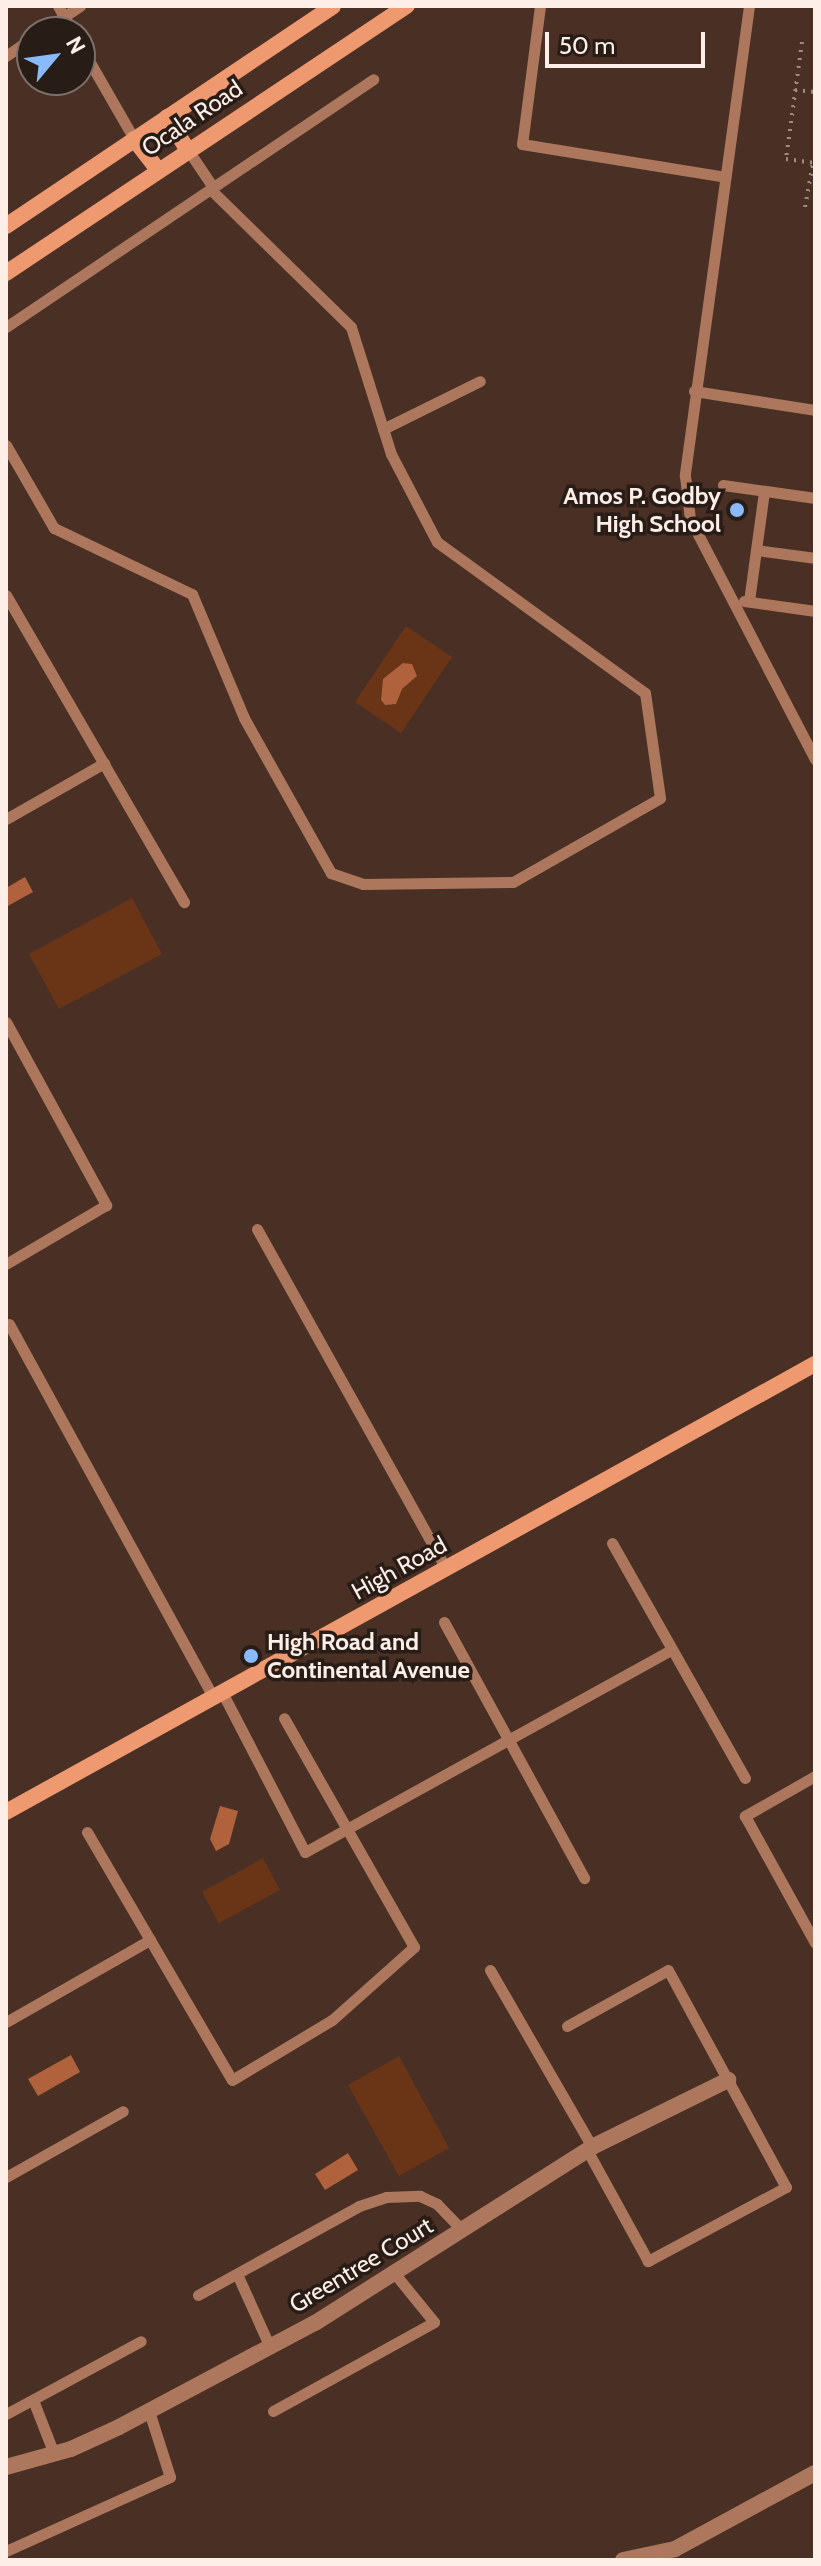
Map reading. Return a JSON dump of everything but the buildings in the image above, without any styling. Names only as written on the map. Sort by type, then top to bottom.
[{"type":"main road","name":"Ocala Road","points":[[6,226],[333,6]]},
{"type":"main road","name":"Ocala Road","points":[[6,273],[401,8]]},
{"type":"main road","points":[[167,117],[188,150]]},
{"type":"main road","points":[[134,139],[158,170]]},
{"type":"main road","name":"High Road","points":[[6,1812],[815,1364]]},
{"type":"street","name":"Greentree Court","points":[[6,2467],[54,2454],[149,2411],[270,2347],[395,2274],[589,2148],[728,2080]]},
{"type":"street","points":[[623,2560],[648,2559],[704,2536],[815,2473]]},
{"type":"lane","points":[[61,11],[80,6]]},
{"type":"lane","points":[[540,6],[522,144],[725,177]]},
{"type":"lane","points":[[749,6],[694,391],[685,476],[690,519],[815,759]]},
{"type":"lane","points":[[96,73],[134,139]]},
{"type":"lane","points":[[6,327],[373,79]]},
{"type":"lane","points":[[6,445],[54,528],[192,594],[244,718],[331,873],[363,884],[513,882],[660,798],[645,693],[437,542],[383,429],[351,327],[212,188],[188,150]]},
{"type":"lane","points":[[383,429],[480,381]]},
{"type":"lane","points":[[694,391],[815,410]]},
{"type":"lane","points":[[723,485],[815,498]]},
{"type":"lane","points":[[749,601],[764,491]]},
{"type":"lane","points":[[756,550],[815,558]]},
{"type":"lane","points":[[6,595],[184,902]]},
{"type":"lane","points":[[732,599],[815,611]]},
{"type":"lane","points":[[6,819],[104,763]]},
{"type":"lane","points":[[6,1022],[106,1205],[6,1264]]},
{"type":"lane","points":[[257,1229],[446,1569]]},
{"type":"lane","points":[[9,1324],[305,1852],[672,1649]]},
{"type":"lane","points":[[612,1543],[745,1778]]},
{"type":"lane","points":[[444,1622],[584,1878]]},
{"type":"lane","points":[[87,1832],[232,2080],[332,2020],[414,1947],[284,1718]]},
{"type":"lane","points":[[815,1776],[745,1816],[815,1943]]},
{"type":"lane","points":[[6,2022],[150,1940]]},
{"type":"lane","points":[[490,1970],[648,2261],[786,2187],[668,1970],[567,2026]]},
{"type":"lane","points":[[6,2177],[123,2111]]},
{"type":"lane","points":[[198,2295],[359,2206],[386,2197],[420,2196],[437,2204],[463,2231]]},
{"type":"lane","points":[[237,2274],[270,2347]]},
{"type":"lane","points":[[273,2411],[434,2322],[395,2274]]},
{"type":"lane","points":[[6,2414],[141,2341]]},
{"type":"lane","points":[[33,2400],[54,2454]]},
{"type":"lane","points":[[6,2551],[170,2477],[149,2411]]},
{"type":"path","points":[[802,42],[786,159],[814,163],[805,207]]},
{"type":"path","points":[[795,90],[815,92]]},
{"type":"shaded area","points":[[406,626],[452,657],[401,733],[355,702]]},
{"type":"shaded area","points":[[403,663],[412,664],[417,676],[402,689],[396,704],[385,705],[381,700],[383,679]]},
{"type":"shaded area","points":[[25,877],[33,892],[6,907],[6,888]]},
{"type":"shaded area","points":[[132,898],[162,954],[59,1009],[29,954]]},
{"type":"shaded area","points":[[220,1806],[238,1811],[229,1844],[216,1851],[210,1839]]},
{"type":"shaded area","points":[[263,1858],[280,1890],[219,1923],[202,1892]]},
{"type":"shaded area","points":[[71,2055],[80,2072],[38,2096],[28,2079]]},
{"type":"shaded area","points":[[399,2056],[449,2148],[399,2176],[348,2085]]},
{"type":"shaded area","points":[[348,2153],[358,2170],[325,2190],[315,2174]]},
{"type":"place","name":"Amos P. Godby High School","points":[[737,510]]},
{"type":"place","name":"High Road and Continental Avenue","points":[[251,1656]]}]
